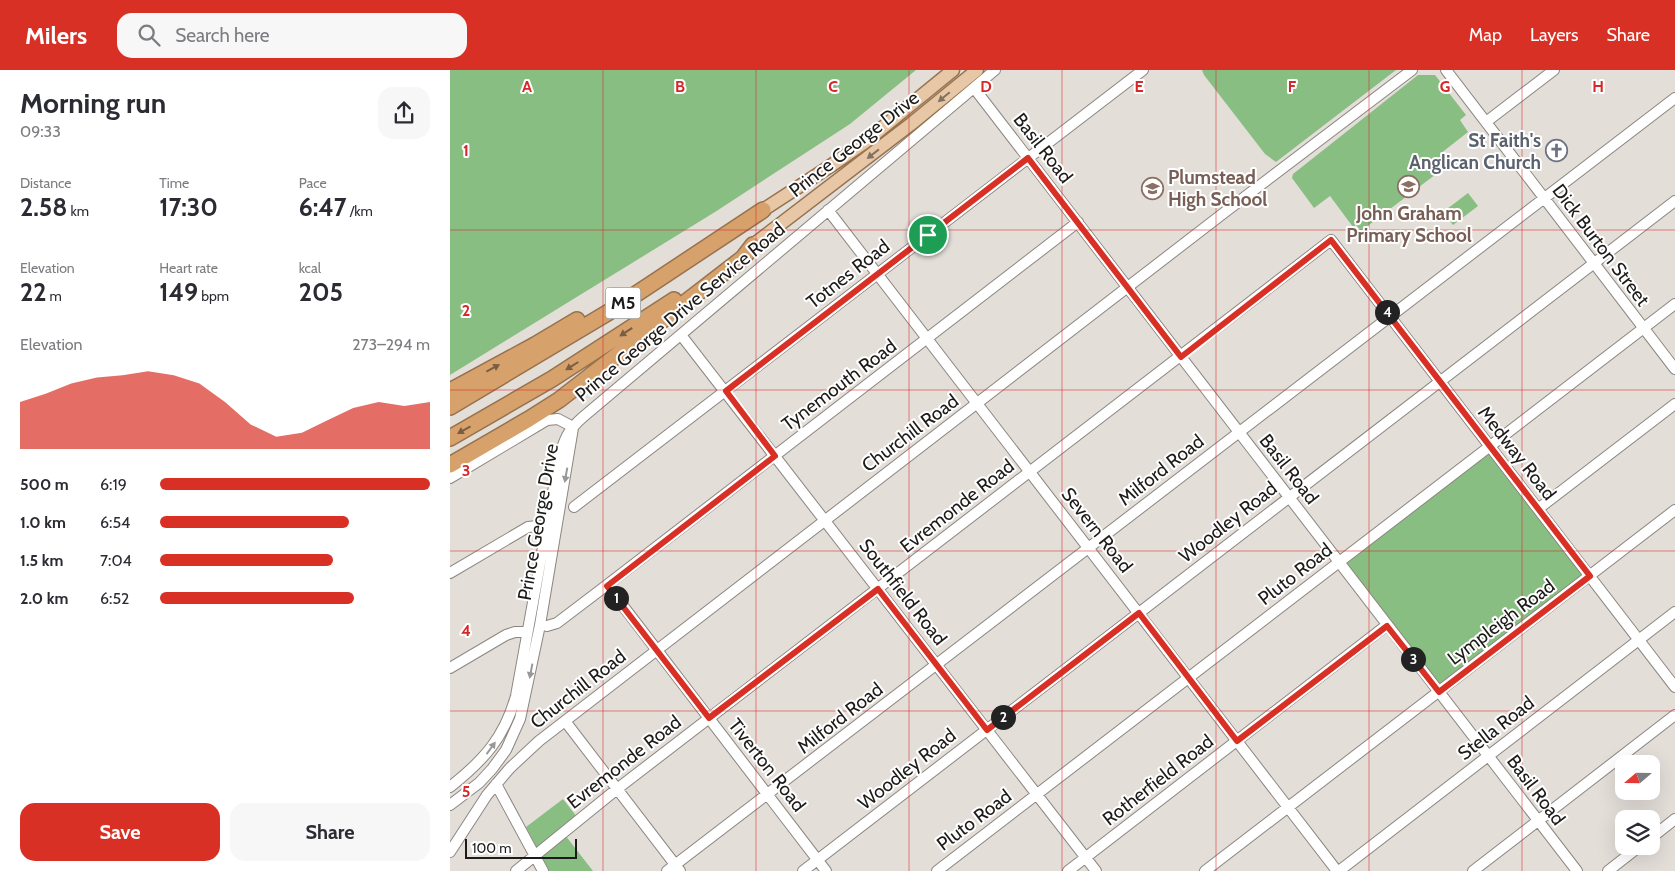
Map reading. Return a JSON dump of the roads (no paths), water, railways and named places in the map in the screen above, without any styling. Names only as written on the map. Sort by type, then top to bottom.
[{"type":"highway","points":[[450,391],[536,345],[706,240],[762,210]]},
{"type":"highway","name":"M5","points":[[450,407],[602,317],[762,210]]},
{"type":"highway","points":[[450,465],[529,420],[559,400],[743,258],[753,245]]},
{"type":"highway","name":"M5","points":[[450,438],[518,399],[625,333],[753,245]]},
{"type":"main road","name":"Prince George Drive","points":[[762,210],[865,142],[952,70]]},
{"type":"main road","name":"Prince George Drive","points":[[753,245],[911,124],[977,70]]},
{"type":"street","name":"Prince George Drive Service Road","points":[[573,427],[995,70]]},
{"type":"street","name":"Totnes Road","points":[[574,507],[1143,70]]},
{"type":"street","name":"Churchill Road","points":[[451,847],[487,795],[526,752],[1225,212],[1412,70]]},
{"type":"street","name":"Dick Burton Street","points":[[1446,70],[1675,369]]},
{"type":"street","points":[[1486,122],[1554,70]]},
{"type":"street","name":"Basil Road","points":[[974,88],[1577,871]]},
{"type":"street","name":"Milford Road","points":[[674,869],[1675,98]]},
{"type":"street","name":"Woodley Road","points":[[802,871],[1675,201]]},
{"type":"street","name":"Severn Road","points":[[828,210],[1338,871]]},
{"type":"street","name":"Tynemouth Road","points":[[547,626],[557,623],[607,586],[1078,222]]},
{"type":"street","name":"Medway Road","points":[[1331,240],[1675,687]]},
{"type":"street","name":"Evremonde Road","points":[[516,871],[709,718],[1331,240]]},
{"type":"street","name":"Pluto Road","points":[[936,871],[1675,304]]},
{"type":"street","name":"Southfield Road","points":[[681,335],[1096,871]]},
{"type":"street","points":[[1538,509],[1675,404]]},
{"type":"street","points":[[450,478],[547,420],[558,419],[573,427]]},
{"type":"street","name":"Prince George Drive","points":[[450,787],[487,754],[506,723],[516,696],[546,525],[563,442],[573,427]]},
{"type":"street","name":"Prince George Drive","points":[[450,805],[479,783],[500,758],[512,738],[520,719],[540,625],[573,427]]},
{"type":"street","name":"Lympleigh Road","points":[[1205,871],[1675,510]]},
{"type":"street","points":[[450,573],[528,527],[546,525]]},
{"type":"street","name":"Tiverton Road","points":[[607,586],[826,871]]},
{"type":"street","name":"Stella Road","points":[[1338,871],[1675,612]]},
{"type":"street","name":"Rotherfield Road","points":[[1068,871],[1387,626]]},
{"type":"street","points":[[450,668],[506,634],[527,632]]},
{"type":"street","points":[[1473,871],[1675,715]]},
{"type":"street","points":[[565,721],[674,869]]},
{"type":"street","points":[[496,784],[543,871]]},
{"type":"street","points":[[1660,831],[1675,819]]},
{"type":"street","points":[[1608,871],[1628,855]]},
{"type":"place","name":"St Faith's Anglican Church","points":[[1557,151]]},
{"type":"place","name":"John Graham Primary School","points":[[1409,187]]},
{"type":"place","name":"Plumstead High School","points":[[1152,188]]}]
